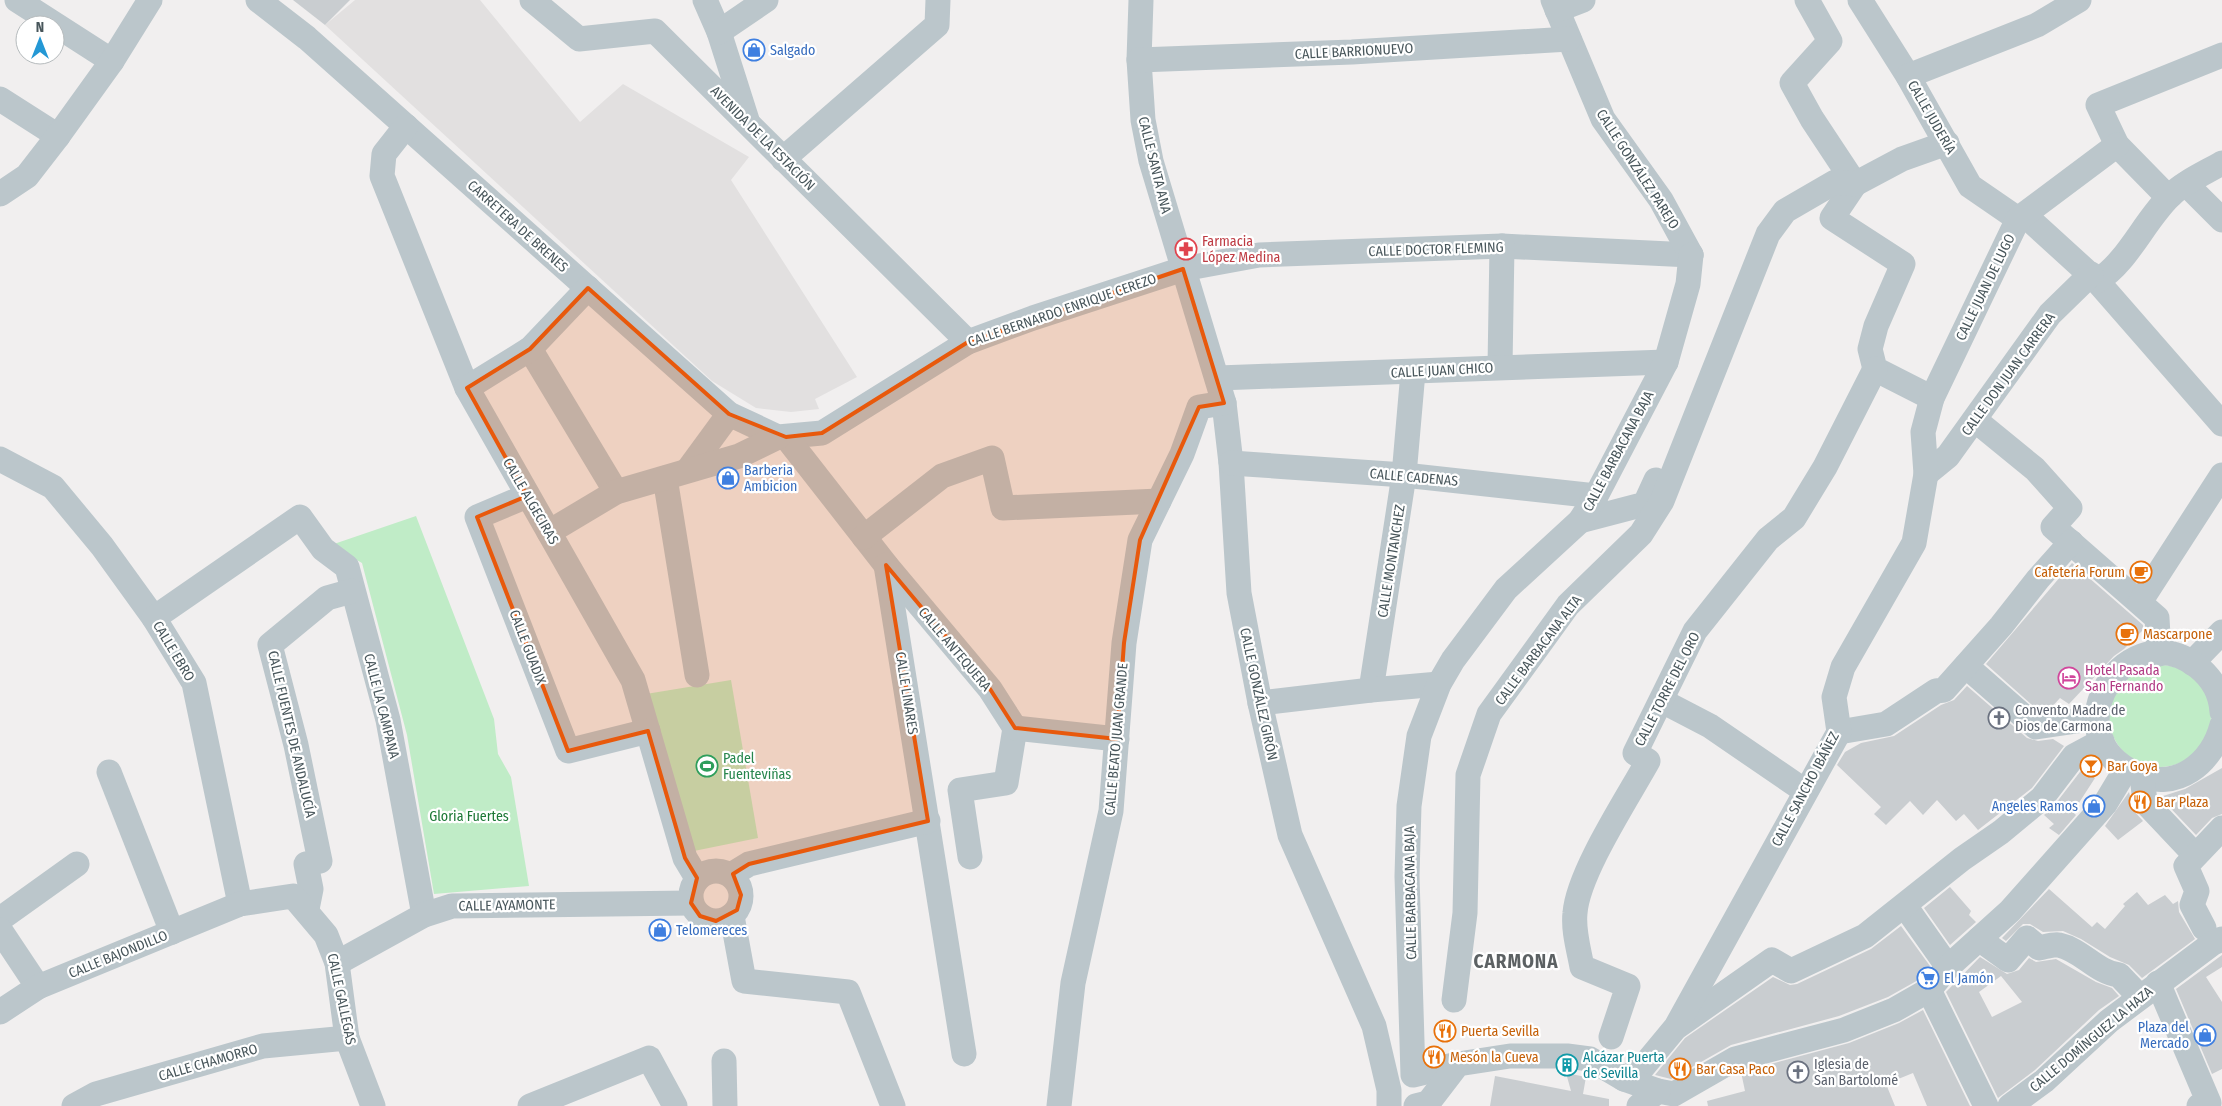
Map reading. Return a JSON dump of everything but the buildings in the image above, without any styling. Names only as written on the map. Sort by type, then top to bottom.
[{"type":"street","points":[[17,0],[112,61]]},
{"type":"street","points":[[0,194],[27,176],[58,136],[112,61],[150,0]]},
{"type":"street","name":"CARRETERA DE BRENES","points":[[258,0],[307,38],[729,414],[782,437]]},
{"type":"street","name":"AVENIDA DE LA ESTACIÓN","points":[[532,0],[579,38],[655,31],[968,342]]},
{"type":"street","points":[[705,0],[719,32],[749,125]]},
{"type":"street","points":[[719,32],[766,0]]},
{"type":"street","points":[[783,159],[937,24],[938,0]]},
{"type":"street","name":"CALLE SANTA ANA","points":[[1141,0],[1139,60],[1143,120],[1183,269]]},
{"type":"street","points":[[1555,5],[1582,0]]},
{"type":"street","points":[[1807,0],[1830,41],[1792,83],[1812,119],[1855,184],[1832,218],[1903,264],[1876,326],[1870,349],[1875,369],[1932,398]]},
{"type":"street","name":"CALLE JUDERÍA","points":[[1860,0],[1908,76],[1947,142],[1970,186],[2018,219],[2030,220],[2094,277],[2219,413]]},
{"type":"street","points":[[1908,76],[2037,25],[2079,0]]},
{"type":"street","name":"CALLE GONZÁLEZ PAREJO","points":[[1555,5],[1602,119],[1661,200],[1690,255]]},
{"type":"street","name":"CALLE BARRIONUEVO","points":[[1139,60],[1352,52],[1569,39]]},
{"type":"street","points":[[2222,55],[2098,105],[2117,145],[2164,193],[2178,190],[2222,220]]},
{"type":"street","points":[[0,99],[58,136]]},
{"type":"street","name":"CALLE ALGECIRAS","points":[[406,126],[384,154],[382,176],[466,388],[633,680],[686,858],[697,878]]},
{"type":"street","name":"CALLE BARBACANA ALTA","points":[[1454,1000],[1465,913],[1468,775],[1489,714],[1568,606],[1641,534],[1662,501],[1768,234],[1785,211],[1835,182],[1855,184],[1902,160],[1947,142]]},
{"type":"street","name":"CALLE JUAN DE LUGO","points":[[1926,474],[1923,432],[1932,398],[2018,219],[2117,145]]},
{"type":"street","name":"CALLE DON JUAN CARRERA","points":[[1926,474],[1948,456],[1975,420],[1986,400],[2050,314],[2094,277],[2110,273],[2147,222],[2178,190],[2222,163]]},
{"type":"street","points":[[1500,368],[1502,246]]},
{"type":"street","name":"CALLE DOCTOR FLEMING","points":[[1183,269],[1259,254],[1502,246],[1690,255]]},
{"type":"street","name":"CALLE BARBACANA BAJA","points":[[1413,1075],[1406,876],[1409,806],[1419,736],[1439,684],[1453,660],[1506,589],[1580,521],[1596,496],[1666,362],[1688,284],[1690,255]]},
{"type":"street","name":"CALLE BERNARDO ENRIQUE CEREZO","points":[[782,437],[822,432],[968,342],[1051,312],[1183,269]]},
{"type":"street","name":"CALLE GONZÁLEZ GIRÓN","points":[[1183,269],[1218,378],[1224,403],[1231,463],[1239,593],[1260,703],[1290,836],[1374,1026],[1389,1090],[1389,1106]]},
{"type":"street","points":[[466,388],[530,349],[588,288]]},
{"type":"street","name":"CALLE BARBACANA ALTA","points":[[1580,521],[1645,504],[1674,446],[1702,373],[1727,338]]},
{"type":"street","points":[[530,349],[616,492]]},
{"type":"street","name":"CALLE JUAN CHICO","points":[[1218,378],[1666,362]]},
{"type":"street","name":"CALLE TORRE DEL ORO","points":[[1611,1037],[1628,986],[1582,967],[1574,916],[1577,897],[1596,855],[1648,762],[1635,754],[1695,631],[1768,539],[1794,518],[1825,467],[1875,369]]},
{"type":"street","name":"CALLE MONTANCHEZ","points":[[1371,690],[1404,475],[1413,372]]},
{"type":"street","name":"CALLE BEATO JUAN GRANDE","points":[[1059,1106],[1073,983],[1111,811],[1124,643],[1140,540],[1182,454],[1199,407],[1224,403]]},
{"type":"street","points":[[697,675],[677,474],[729,414]]},
{"type":"street","points":[[1975,420],[2034,469],[2070,508],[2053,527],[2157,618],[2159,654]]},
{"type":"street","points":[[549,532],[616,492],[739,456],[782,437]]},
{"type":"street","name":"CALLE ANTEQUERA","points":[[782,437],[990,689],[1016,728]]},
{"type":"street","points":[[864,536],[942,476],[992,458],[1002,508],[1159,501]]},
{"type":"street","name":"CALLE EBRO","points":[[0,459],[53,487],[102,546],[154,618],[194,683],[240,904]]},
{"type":"street","name":"CALLE CADENAS","points":[[1231,463],[1404,475],[1596,496]]},
{"type":"street","name":"CALLE SANCHO IBÁÑEZ","points":[[1624,1078],[1642,1068],[1676,1027],[1839,732],[1834,697],[1843,667],[1914,543],[1926,474]]},
{"type":"street","points":[[2140,602],[2220,481]]},
{"type":"street","name":"CALLE GUADIX","points":[[527,496],[477,517],[568,751],[648,731]]},
{"type":"street","name":"CALLE LA CAMPANA","points":[[154,618],[300,517],[323,549],[347,567],[388,720],[424,915]]},
{"type":"street","points":[[1839,732],[1886,724],[1936,691],[1944,690],[2002,626],[2038,579],[2071,542]]},
{"type":"street","name":"CALLE LINARES","points":[[886,565],[964,1054]]},
{"type":"street","name":"CALLE FUENTES DE ANDALUCÍA","points":[[307,910],[311,889],[306,864],[320,861],[296,745],[270,645],[327,598],[352,591]]},
{"type":"street","points":[[2192,662],[2222,632]]},
{"type":"street","points":[[2221,735],[2209,756],[2195,768],[2178,776],[2160,779],[2134,772],[2112,756],[2100,729],[2100,698],[2108,681],[2122,666],[2139,657],[2159,654],[2176,656],[2192,662],[2206,674],[2216,688],[2222,712]]},
{"type":"street","points":[[1966,666],[2036,727],[2100,729]]},
{"type":"street","points":[[1260,703],[1439,684]]},
{"type":"street","points":[[1662,700],[1710,726],[1805,791]]},
{"type":"street","points":[[970,858],[960,790],[1006,783],[1016,728],[1117,739]]},
{"type":"street","points":[[1676,1027],[1730,992],[1772,960],[1791,971],[1865,936],[1962,859],[2001,832],[2042,798],[2074,756],[2100,729]]},
{"type":"street","points":[[109,772],[172,932]]},
{"type":"street","points":[[2134,772],[2145,802],[2196,855]]},
{"type":"street","points":[[1413,1075],[1458,1064],[1510,1056],[1560,1055],[1590,1059],[1624,1078],[1648,1098],[1674,1094],[1735,1059],[1844,1030],[1894,1010],[1929,990],[1948,967],[2010,911],[2134,772]]},
{"type":"street","points":[[731,875],[749,864],[928,821]]},
{"type":"street","points":[[2212,937],[2192,905],[2197,891],[2186,866],[2222,828]]},
{"type":"street","points":[[0,919],[77,864]]},
{"type":"street","points":[[717,870],[731,875],[736,881],[741,895],[740,903],[732,916],[716,921],[708,920],[695,910],[691,903],[690,894],[697,878],[717,870]]},
{"type":"street","name":"CALLE GALLEGAS","points":[[240,904],[293,896],[307,910],[326,935],[337,963],[347,1038],[373,1106]]},
{"type":"street","name":"CALLE AYAMONTE","points":[[337,963],[424,915],[452,906],[691,903]]},
{"type":"street","name":"CALLE BAJONDILLO","points":[[0,1012],[38,987],[240,904]]},
{"type":"street","points":[[1905,906],[1948,967]]},
{"type":"street","points":[[732,916],[744,981],[848,992],[893,1106]]},
{"type":"street","points":[[0,930],[38,987]]},
{"type":"street","name":"CALLE DOMÍNGUEZ LA HAZA","points":[[2010,1106],[2044,1081],[2109,1021],[2212,937]]},
{"type":"street","points":[[1979,939],[2008,960],[2027,938],[2039,948],[2058,945],[2090,960],[2106,973],[2119,974],[2149,990],[2209,1103],[2199,1106]]},
{"type":"street","points":[[1929,990],[1986,1106]]},
{"type":"street","points":[[1374,1026],[1413,1075],[1420,1105]]},
{"type":"street","name":"CALLE CHAMORRO","points":[[74,1106],[96,1094],[263,1046],[347,1038]]},
{"type":"street","points":[[530,1106],[649,1058],[675,1106]]},
{"type":"street","points":[[724,1061],[725,1106]]},
{"type":"street","points":[[1420,1105],[1458,1064]]},
{"type":"street","points":[[1384,1071],[1394,1096],[1399,1103],[1420,1105]]},
{"type":"highlighted area","points":[[1183,269],[1224,403],[1199,407],[1140,540],[1124,643],[1117,739],[1015,728],[990,689],[886,565],[928,821],[749,864],[733,874],[741,895],[737,910],[716,921],[700,916],[691,903],[697,878],[685,858],[648,731],[568,751],[477,517],[527,496],[467,388],[530,349],[588,288],[729,414],[786,437],[822,433],[968,342]]},
{"type":"shaded area","points":[[355,0],[480,0],[580,122],[623,84],[749,157],[731,180],[857,377],[815,399],[819,409],[791,412],[756,408],[712,381],[325,25]]},
{"type":"green space","name":"Gloria Fuertes","points":[[416,516],[494,719],[498,754],[511,777],[529,886],[434,894],[407,735],[362,563],[331,545]]},
{"type":"green space","points":[[2160,665],[2180,669],[2196,680],[2207,696],[2211,716],[2207,736],[2196,752],[2180,763],[2160,767],[2140,763],[2124,752],[2113,736],[2109,716],[2113,696],[2124,680],[2140,669]]},
{"type":"green space","name":"Padel Fuenteviñas","points":[[731,680],[758,838],[694,851],[646,694]]},
{"type":"place","name":"Salgado","points":[[754,50]]},
{"type":"place","name":"Farmacia López Medina","points":[[1186,249]]},
{"type":"place","name":"Barberia Ambicion","points":[[728,478]]},
{"type":"place","name":"Cafetería Forum","points":[[2141,572]]},
{"type":"place","name":"Mascarpone","points":[[2127,634]]},
{"type":"place","name":"Hotel Pasada San Fernando","points":[[2069,678]]},
{"type":"place","name":"Convento Madre de Dios de Carmona","points":[[1999,718]]},
{"type":"place","name":"Padel Fuenteviñas","points":[[707,766]]},
{"type":"place","name":"Bar Goya","points":[[2091,766]]},
{"type":"place","name":"Bar Plaza","points":[[2140,802]]},
{"type":"place","name":"Angeles Ramos","points":[[2094,806]]},
{"type":"place","name":"Telomereces","points":[[660,930]]},
{"type":"place","name":"El Jamón","points":[[1928,978]]},
{"type":"place","name":"Puerta Sevilla","points":[[1445,1031]]},
{"type":"place","name":"Plaza del Mercado","points":[[2205,1035]]},
{"type":"place","name":"Mesón la Cueva","points":[[1434,1057]]},
{"type":"place","name":"Alcázar Puerta de Sevilla","points":[[1567,1065]]},
{"type":"place","name":"Bar Casa Paco","points":[[1680,1069]]},
{"type":"place","name":"Iglesia de San Bartolomé","points":[[1798,1072]]},
{"type":"district","name":"CARMONA","points":[[1516,961]]}]
